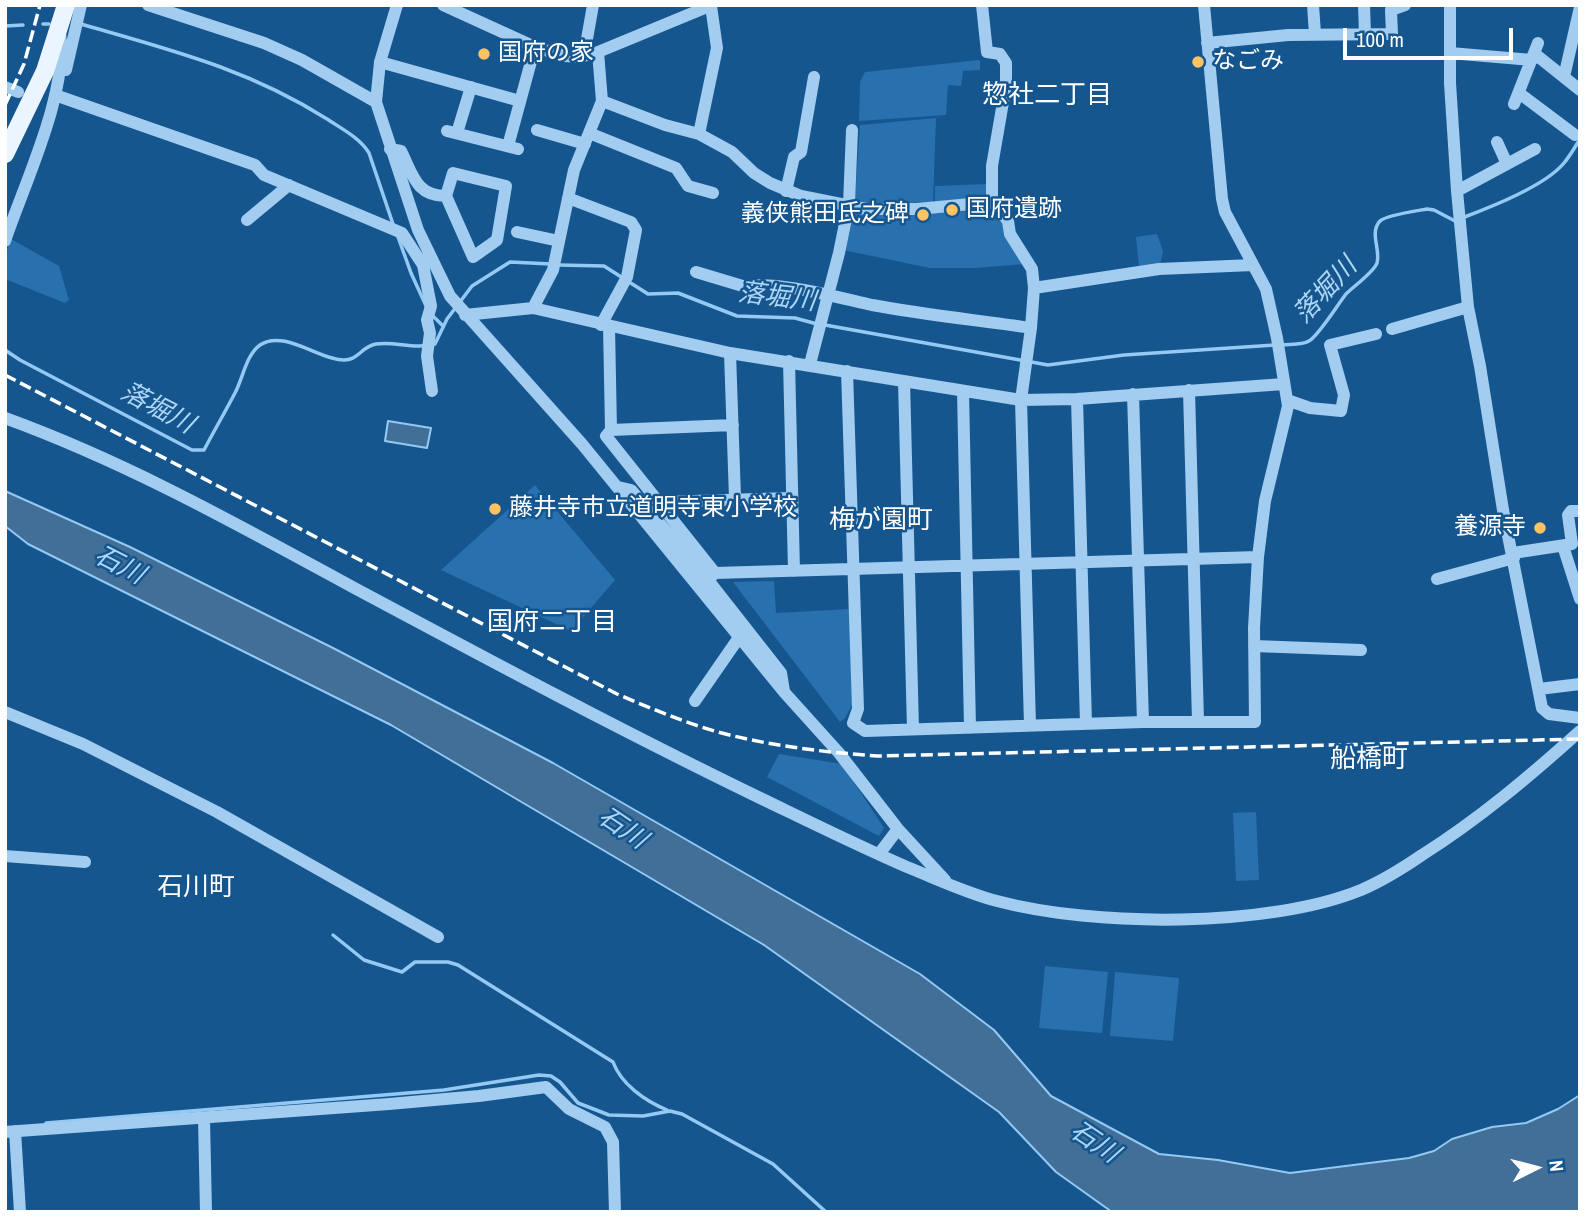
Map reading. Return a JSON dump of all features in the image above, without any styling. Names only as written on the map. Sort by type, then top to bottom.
[{"type":"main road","points":[[5,154],[45,71],[66,5]]},
{"type":"street","points":[[5,241],[53,100],[81,5]]},
{"type":"street","points":[[148,5],[264,43],[302,60],[376,102]]},
{"type":"street","points":[[397,5],[380,62],[376,102],[428,263],[431,306],[427,320],[430,333],[427,356],[432,391]]},
{"type":"street","points":[[443,5],[535,47],[565,57],[597,52],[711,6],[717,48],[699,134]]},
{"type":"street","points":[[584,56],[593,5]]},
{"type":"street","points":[[982,5],[987,52],[1000,54],[1006,63],[1006,85],[992,166],[992,202],[1008,221],[1010,234],[1032,269],[1034,288],[1021,400],[1030,725]]},
{"type":"street","points":[[847,370],[858,709],[853,723],[864,731],[1143,722],[1255,722],[1254,646],[1258,557],[1265,501],[1288,406],[1266,289],[1225,212],[1222,198],[1204,5]]},
{"type":"street","points":[[1314,5],[1315,34]]},
{"type":"street","points":[[1364,5],[1365,34]]},
{"type":"street","points":[[1207,43],[1315,34],[1392,34],[1391,10],[1405,5]]},
{"type":"street","points":[[1451,5],[1450,83],[1468,306],[1513,556],[1542,708],[1549,714],[1580,718]]},
{"type":"street","points":[[1564,77],[1580,7]]},
{"type":"street","points":[[53,100],[61,61],[60,30]]},
{"type":"street","points":[[471,87],[452,132],[513,147],[520,101],[535,47]]},
{"type":"street","points":[[533,308],[554,265],[575,170],[602,101],[597,52]]},
{"type":"street","points":[[1450,53],[1535,52],[1580,90]]},
{"type":"street","points":[[1535,52],[1517,98],[1575,135]]},
{"type":"street","points":[[380,62],[520,101]]},
{"type":"street","points":[[786,191],[794,158],[801,152],[814,77]]},
{"type":"street","points":[[5,87],[19,92]]},
{"type":"street","points":[[53,100],[255,165],[264,174],[396,231],[428,263],[466,315],[584,442],[784,692],[839,753],[898,829],[950,885]]},
{"type":"street","points":[[602,101],[665,125],[699,134],[732,152],[754,173],[786,191],[801,196],[866,209],[907,209],[992,202]]},
{"type":"street","points":[[537,130],[587,138],[676,168],[688,186],[713,193]]},
{"type":"street","points":[[810,364],[849,204],[852,130]]},
{"type":"street","points":[[1497,142],[1507,164]]},
{"type":"street","points":[[390,149],[401,151],[424,192],[431,196],[446,196]]},
{"type":"street","points":[[1457,191],[1535,149]]},
{"type":"street","points":[[453,173],[506,186],[497,240],[473,257],[446,196],[453,173]]},
{"type":"street","points":[[247,220],[289,185]]},
{"type":"street","points":[[568,198],[631,222],[635,230],[627,277],[605,325],[611,430],[606,436],[661,502],[781,673],[784,692]]},
{"type":"street","points":[[517,232],[559,241]]},
{"type":"street","points":[[1034,288],[1159,269],[1253,265]]},
{"type":"street","points":[[696,272],[746,287],[753,285],[828,295],[874,305],[1031,328]]},
{"type":"street","points":[[1392,329],[1468,306]]},
{"type":"street","points":[[466,315],[533,308],[730,353],[1021,400],[1077,399],[1284,384]]},
{"type":"street","points":[[1287,400],[1311,408],[1341,411],[1344,395],[1330,345],[1376,334]]},
{"type":"street","points":[[730,353],[735,498]]},
{"type":"street","points":[[789,361],[794,570]]},
{"type":"street","points":[[904,380],[913,729]]},
{"type":"street","points":[[963,390],[970,729]]},
{"type":"street","points":[[1189,390],[1198,721]]},
{"type":"street","points":[[1133,394],[1143,722]]},
{"type":"street","points":[[1077,399],[1086,724]]},
{"type":"street","points":[[5,418],[81,448],[208,508],[646,743],[879,855],[975,895],[1029,908],[1122,919],[1211,918],[1261,913],[1323,902],[1361,890],[1402,868],[1451,836],[1526,780],[1580,731]]},
{"type":"street","points":[[611,430],[733,425]]},
{"type":"street","points":[[618,487],[631,490],[712,576]]},
{"type":"street","points":[[661,502],[791,498]]},
{"type":"street","points":[[1580,510],[1571,511],[1568,515],[1580,599]]},
{"type":"street","points":[[1437,579],[1571,538]]},
{"type":"street","points":[[712,576],[794,570],[1258,557]]},
{"type":"street","points":[[695,701],[740,636]]},
{"type":"street","points":[[1254,646],[1361,650]]},
{"type":"street","points":[[1539,689],[1580,684]]},
{"type":"street","points":[[5,712],[83,744],[217,811],[438,937]]},
{"type":"street","points":[[879,855],[898,829]]},
{"type":"street","points":[[5,856],[85,862]]},
{"type":"street","points":[[20,1212],[10,1132],[479,1097],[546,1087],[569,1109],[605,1127],[613,1142],[615,1212]]},
{"type":"street","points":[[204,1118],[206,1212]]},
{"type":"shaded area","points":[[980,60],[980,70],[963,71],[961,86],[948,85],[946,115],[859,121],[860,82],[865,72]]},
{"type":"shaded area","points":[[936,118],[933,202],[870,205],[855,199],[860,125]]},
{"type":"shaded area","points":[[988,184],[989,200],[935,205],[935,186]]},
{"type":"shaded area","points":[[989,206],[1000,216],[1025,264],[930,268],[843,250],[851,209]]},
{"type":"shaded area","points":[[1157,234],[1163,251],[1160,266],[1139,267],[1136,237]]},
{"type":"shaded area","points":[[11,239],[59,266],[69,300],[65,303],[5,279],[5,255]]},
{"type":"shaded area","points":[[535,485],[615,580],[571,631],[441,570]]},
{"type":"shaded area","points":[[774,581],[776,613],[850,609],[852,705],[840,722],[733,582]]},
{"type":"shaded area","points":[[779,754],[842,764],[884,828],[879,836],[767,777]]},
{"type":"shaded area","points":[[1256,812],[1259,880],[1236,881],[1233,813]]},
{"type":"shaded area","points":[[1045,966],[1108,972],[1102,1033],[1039,1028]]},
{"type":"shaded area","points":[[1115,972],[1179,978],[1173,1041],[1110,1036]]},
{"type":"water","points":[[388,421],[431,428],[427,448],[385,441]]},
{"type":"water","name":"石川","points":[[5,491],[130,547],[335,649],[553,763],[920,974],[994,1030],[1051,1096],[1159,1154],[1218,1160],[1290,1173],[1409,1158],[1434,1151],[1452,1139],[1492,1127],[1526,1123],[1558,1109],[1580,1095],[1580,1212],[1112,1212],[1056,1172],[999,1112],[764,945],[391,725],[28,544],[5,526]]},
{"type":"waterway","points":[[43,24],[49,24]]},
{"type":"waterway","points":[[81,24],[178,52],[238,74],[297,102],[345,130],[369,153],[394,227]]},
{"type":"waterway","points":[[5,26],[23,25]]},
{"type":"waterway","name":"落堀川","points":[[1462,218],[1517,195],[1544,180],[1564,163],[1580,139]]},
{"type":"waterway","name":"落堀川","points":[[1282,345],[1303,343],[1313,338],[1346,294],[1375,267],[1378,258],[1375,231],[1380,221],[1395,215],[1427,209],[1455,221]]},
{"type":"waterway","points":[[398,237],[427,308]]},
{"type":"waterway","name":"落堀川","points":[[5,350],[192,450],[204,450],[235,393],[248,361],[260,345],[277,340],[348,360],[376,344],[435,344],[447,319],[472,286],[510,262],[551,264]]},
{"type":"waterway","name":"落堀川","points":[[559,265],[604,266],[648,294],[678,293],[737,316],[795,318],[817,324]]},
{"type":"waterway","points":[[431,314],[443,326]]},
{"type":"waterway","name":"落堀川","points":[[825,325],[1048,365],[1124,355],[1275,345]]},
{"type":"waterway","points":[[333,935],[364,960],[402,972],[415,962],[448,962],[458,965],[613,1062],[622,1078],[635,1091],[667,1110]]},
{"type":"waterway","points":[[46,1123],[444,1090],[539,1075],[551,1076],[560,1082],[578,1103],[609,1115],[643,1116],[670,1111],[682,1114],[773,1164],[826,1212]]},
{"type":"railway","points":[[5,105],[24,64],[40,5]]},
{"type":"railway","points":[[5,375],[617,694],[692,724],[738,737],[797,748],[877,756],[1580,739]]},
{"type":"place","name":"国府の家","points":[[484,54]]},
{"type":"place","name":"なごみ","points":[[1198,62]]},
{"type":"place","name":"国府遺跡","points":[[952,210]]},
{"type":"place","name":"義侠熊田氏之碑","points":[[923,215]]},
{"type":"place","name":"藤井寺市立道明寺東小学校","points":[[495,509]]},
{"type":"place","name":"養源寺","points":[[1540,528]]},
{"type":"district","name":"惣社二丁目","points":[[1047,96]]},
{"type":"district","name":"梅が園町","points":[[881,521]]},
{"type":"district","name":"国府二丁目","points":[[552,623]]},
{"type":"district","name":"船橋町","points":[[1369,760]]},
{"type":"district","name":"石川町","points":[[196,888]]}]
